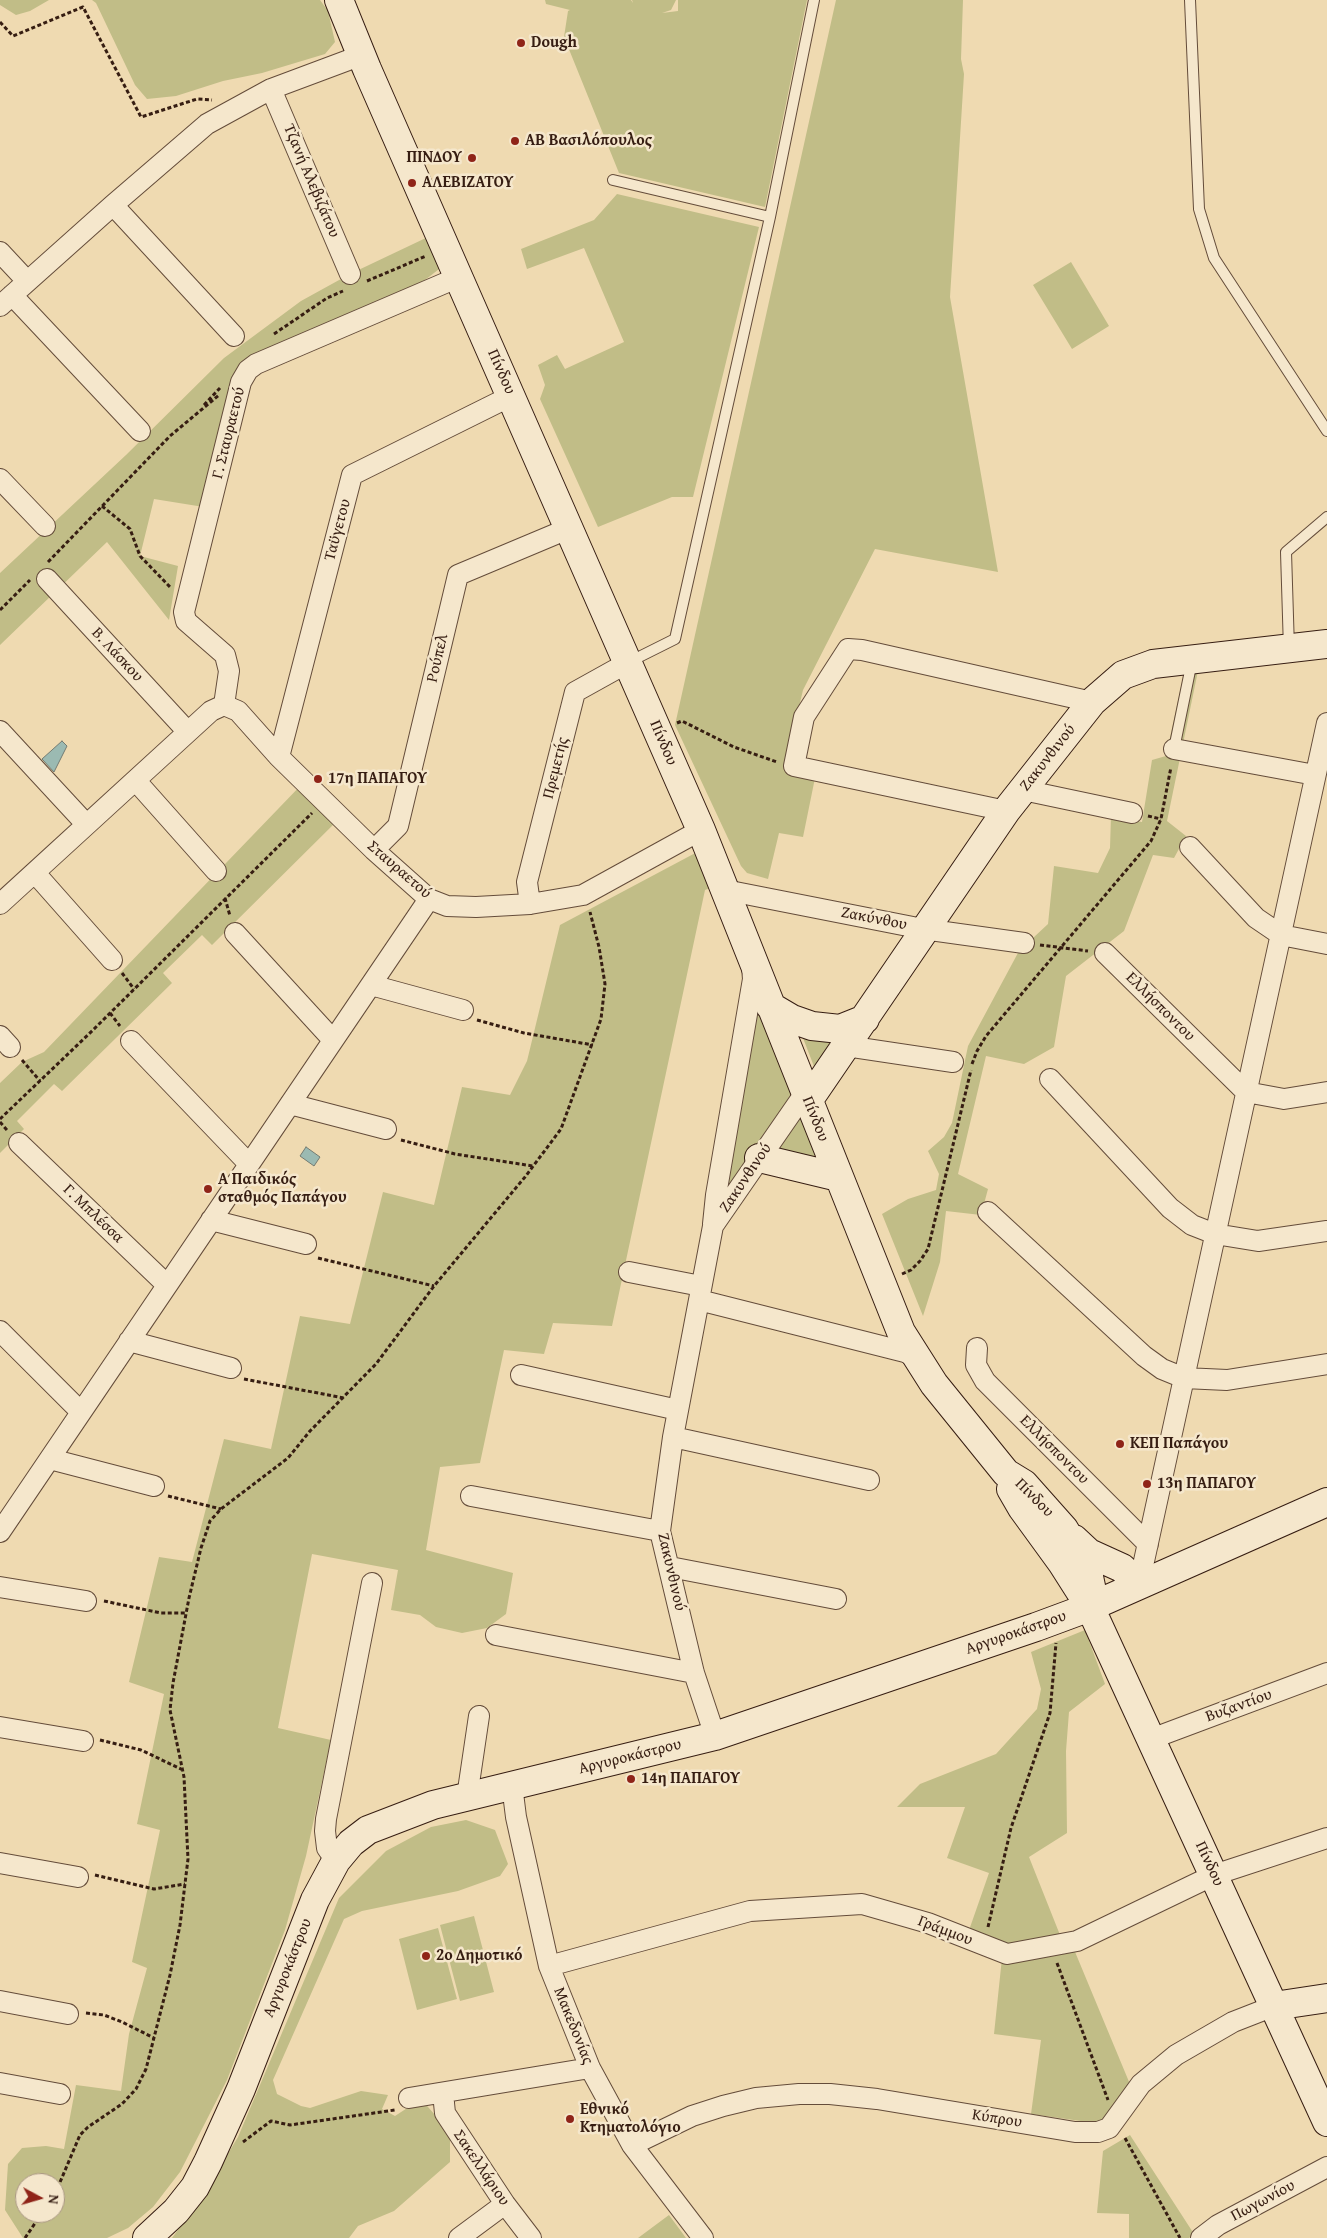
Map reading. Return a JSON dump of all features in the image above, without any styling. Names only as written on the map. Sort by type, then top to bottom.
[{"type":"street","name":"Πίνδου","points":[[339,0],[701,830],[901,1332],[934,1384],[1006,1473],[1024,1484],[1064,1529],[1087,1567],[1093,1596],[1090,1607]]},
{"type":"street","points":[[140,431],[6,301],[207,124],[271,89],[362,55]]},
{"type":"street","name":"Τζανή Αλεβιζάτου","points":[[271,89],[350,274]]},
{"type":"street","points":[[113,205],[234,336]]},
{"type":"street","points":[[0,252],[27,281]]},
{"type":"street","name":"Γ. Σταυραετού","points":[[224,705],[229,671],[224,655],[186,621],[184,612],[241,382],[248,370],[256,364],[459,277]]},
{"type":"street","name":"Ταϋγετου","points":[[279,757],[352,475],[511,396]]},
{"type":"street","points":[[0,479],[44,526]]},
{"type":"street","name":"Ρούπελ","points":[[374,850],[398,826],[458,576],[570,528]]},
{"type":"street","name":"Β. Λάσκου","points":[[41,574],[188,731]]},
{"type":"street","name":"Ζακυνθινού","points":[[715,1736],[694,1674],[660,1531],[673,1437],[712,1226],[759,1158],[846,1046],[923,928],[1006,811],[1092,702],[1123,675],[1153,664],[1289,650],[1327,644]]},
{"type":"street","points":[[1006,811],[794,766],[804,716],[848,649],[862,650],[1092,702]]},
{"type":"street","name":"Πρεμετής","points":[[530,904],[527,882],[575,692],[629,662]]},
{"type":"street","points":[[0,904],[86,824],[136,781],[188,731],[211,711],[224,705]]},
{"type":"street","name":"Σταυραετού","points":[[224,705],[238,711],[279,757],[374,850],[429,899],[447,906],[476,907],[530,904],[583,895],[701,830]]},
{"type":"street","points":[[1139,1584],[1281,935],[1319,798],[1316,775],[1327,723]]},
{"type":"street","points":[[0,731],[86,824]]},
{"type":"street","points":[[1174,749],[1316,775]]},
{"type":"street","points":[[136,781],[216,871]]},
{"type":"street","points":[[1023,790],[1132,813]]},
{"type":"street","points":[[1190,848],[1256,918],[1281,935],[1327,944]]},
{"type":"street","points":[[35,873],[112,960]]},
{"type":"street","name":"Ζακύνθου","points":[[724,890],[923,928],[1024,943]]},
{"type":"street","points":[[0,1532],[429,899]]},
{"type":"street","points":[[236,933],[333,1040]]},
{"type":"street","name":"Ελλήσποντου","points":[[1106,953],[1246,1092]]},
{"type":"street","points":[[712,1226],[753,979],[752,960]]},
{"type":"street","points":[[371,985],[463,1010]]},
{"type":"street","points":[[770,1006],[792,1019],[812,1026],[840,1029],[865,1018]]},
{"type":"street","points":[[131,1040],[249,1164]]},
{"type":"street","points":[[846,1046],[952,1062]]},
{"type":"street","points":[[1050,1079],[1170,1208],[1192,1225],[1215,1234],[1258,1241],[1327,1231]]},
{"type":"street","points":[[1246,1092],[1284,1099],[1327,1092]]},
{"type":"street","points":[[290,1104],[386,1129]]},
{"type":"street","name":"Γ. Μπλέσσα","points":[[19,1143],[167,1285]]},
{"type":"street","points":[[759,1158],[838,1177]]},
{"type":"street","points":[[988,1212],[1144,1356],[1162,1369],[1184,1378],[1227,1380],[1327,1364]]},
{"type":"street","points":[[211,1220],[306,1244]]},
{"type":"street","points":[[630,1272],[905,1352],[917,1358]]},
{"type":"street","points":[[0,1331],[82,1412]]},
{"type":"street","points":[[129,1341],[232,1368]]},
{"type":"street","name":"Ελλήσποντου","points":[[977,1348],[976,1365],[985,1381],[1148,1544]]},
{"type":"street","points":[[521,1375],[678,1410]]},
{"type":"street","points":[[673,1437],[869,1480]]},
{"type":"street","points":[[50,1459],[154,1486]]},
{"type":"street","name":"Πίνδου","points":[[1006,1473],[1011,1489],[1022,1508],[1062,1563],[1090,1607],[1327,2122]]},
{"type":"street","points":[[471,1496],[660,1531]]},
{"type":"street","name":"Αργυροκάστρου","points":[[147,2238],[176,2211],[194,2187],[208,2162],[240,2089],[315,1900],[336,1860],[351,1843],[368,1830],[434,1805],[715,1736],[1057,1620],[1327,1502]]},
{"type":"street","points":[[1064,1529],[1089,1553],[1122,1568],[1139,1584]]},
{"type":"street","points":[[670,1567],[836,1599]]},
{"type":"street","points":[[336,1860],[327,1848],[326,1819],[372,1583]]},
{"type":"street","points":[[0,1587],[86,1601]]},
{"type":"street","points":[[496,1635],[694,1674]]},
{"type":"street","name":"Βυζαντίου","points":[[1151,1738],[1327,1674]]},
{"type":"street","points":[[467,1797],[479,1716]]},
{"type":"street","points":[[0,1727],[82,1741]]},
{"type":"street","name":"Μακεδονίας","points":[[512,1785],[516,1816],[549,1966],[590,2068],[632,2145],[703,2238]]},
{"type":"street","name":"Γράμμου","points":[[549,1966],[750,1911],[862,1904],[928,1923],[1007,1954],[1077,1941],[1214,1875],[1327,1838]]},
{"type":"street","points":[[0,1862],[78,1877]]},
{"type":"street","name":"Κύπρου","points":[[632,2145],[692,2116],[724,2106],[756,2098],[799,2094],[830,2094],[877,2099],[1075,2132],[1098,2132],[1109,2128],[1116,2121],[1141,2084],[1176,2055],[1233,2022],[1274,2006],[1327,1998]]},
{"type":"street","points":[[0,2001],[68,2014]]},
{"type":"street","points":[[409,2098],[590,2068]]},
{"type":"street","points":[[0,2083],[60,2094]]},
{"type":"street","name":"Σακελλάριου","points":[[443,2093],[445,2113],[505,2204],[531,2238]]},
{"type":"street","name":"Πωγωνίου","points":[[1207,2236],[1218,2225],[1327,2167]]},
{"type":"street","points":[[459,2238],[505,2204]]},
{"type":"lane","points":[[629,662],[675,639],[770,217],[814,0]]},
{"type":"lane","points":[[1190,0],[1199,209],[1214,258],[1327,431]]},
{"type":"lane","points":[[613,180],[770,217]]},
{"type":"lane","points":[[1289,650],[1286,552],[1327,517]]},
{"type":"lane","points":[[1174,749],[1192,660]]},
{"type":"path","points":[[0,22],[13,36],[83,7],[141,117],[197,99],[245,104]]},
{"type":"path","points":[[0,610],[41,574],[102,506],[170,436],[248,370]]},
{"type":"path","points":[[102,506],[130,529],[140,556],[167,586],[188,597]]},
{"type":"path","points":[[657,729],[682,721],[734,747],[770,760]]},
{"type":"path","points":[[881,1284],[911,1270],[928,1249],[977,1051],[986,1036],[1157,831],[1174,749]]},
{"type":"path","points":[[0,1119],[324,801]]},
{"type":"path","points":[[64,2173],[80,2135],[88,2127],[122,2104],[136,2088],[146,2069],[180,1925],[188,1859],[183,1770],[170,1710],[186,1613],[201,1548],[210,1522],[221,1509],[288,1458],[310,1431],[376,1364],[434,1286],[533,1166],[561,1129],[601,1019],[605,984],[599,947],[583,895]]},
{"type":"path","points":[[1061,948],[1106,953]]},
{"type":"path","points":[[463,1010],[468,1017],[524,1033],[593,1045]]},
{"type":"path","points":[[5,1041],[40,1081]]},
{"type":"path","points":[[386,1129],[390,1138],[456,1154],[533,1166]]},
{"type":"path","points":[[306,1244],[310,1256],[434,1286]]},
{"type":"path","points":[[232,1368],[237,1377],[344,1398]]},
{"type":"path","points":[[154,1486],[162,1494],[221,1509]]},
{"type":"path","points":[[86,1601],[95,1600],[161,1613],[186,1613]]},
{"type":"path","points":[[983,1946],[1011,1828],[1050,1713],[1055,1667],[1057,1620]]},
{"type":"path","points":[[82,1741],[91,1738],[141,1750],[183,1770]]},
{"type":"path","points":[[78,1877],[86,1873],[154,1889],[185,1884]]},
{"type":"path","points":[[1050,1946],[1116,2121],[1180,2238]]},
{"type":"path","points":[[68,2014],[79,2012],[104,2016],[122,2022],[154,2038]]},
{"type":"path","points":[[240,2144],[271,2120],[290,2124],[395,2110],[409,2098]]},
{"type":"path","points":[[25,2238],[35,2223]]},
{"type":"shaded area","points":[[0,0],[49,0],[30,11],[16,15],[0,5]]},
{"type":"shaded area","points":[[92,0],[320,0],[328,11],[335,42],[325,54],[262,73],[223,81],[176,96],[147,99],[135,85],[96,3]]},
{"type":"shaded area","points":[[545,0],[631,0],[633,3],[632,0],[676,0],[671,10],[662,13],[678,11],[678,0],[807,0],[765,207],[619,173],[564,37],[568,11],[570,10],[546,4]]},
{"type":"shaded area","points":[[836,0],[963,0],[961,59],[964,74],[950,297],[998,572],[875,549],[803,690],[785,766],[816,773],[803,837],[779,833],[768,879],[747,873],[741,866],[675,725]]},
{"type":"shaded area","points":[[617,194],[759,227],[693,497],[672,497],[598,527],[540,399],[545,385],[538,365],[557,355],[565,369],[624,342],[584,248],[527,269],[521,249],[594,220]]},
{"type":"shaded area","points":[[430,236],[443,266],[394,304],[256,364],[210,508],[154,499],[140,556],[178,566],[169,620],[107,542],[0,645],[0,573],[126,455],[224,358],[301,301],[350,274]]},
{"type":"shaded area","points":[[1071,262],[1109,326],[1072,349],[1033,285]]},
{"type":"shaded area","points":[[1199,666],[1167,821],[1186,836],[1174,858],[1153,855],[1124,931],[1066,976],[1054,1047],[1024,1064],[986,1056],[958,1174],[988,1189],[981,1215],[946,1211],[940,1262],[923,1316],[882,1214],[908,1199],[936,1190],[939,1174],[928,1151],[944,1137],[952,1123],[968,1046],[1019,951],[1048,924],[1054,866],[1098,873],[1110,848],[1111,816],[1142,822],[1152,760],[1166,756],[1185,668]]},
{"type":"shaded area","points":[[304,782],[341,817],[212,945],[202,935],[163,973],[172,983],[62,1091],[54,1084],[17,1121],[24,1129],[0,1153],[0,1083],[22,1062],[44,1052]]},
{"type":"shaded area","points":[[701,850],[715,886],[705,890],[612,1326],[553,1323],[544,1354],[504,1350],[480,1463],[440,1467],[426,1550],[513,1573],[506,1614],[487,1628],[462,1633],[436,1627],[420,1615],[391,1610],[398,1570],[312,1554],[278,1728],[331,1740],[306,1856],[285,1930],[227,2080],[180,2172],[153,2207],[128,2228],[107,2238],[23,2238],[5,2210],[8,2164],[22,2148],[46,2146],[64,2149],[76,2085],[121,2091],[129,2034],[147,1968],[132,1962],[160,1830],[137,1824],[164,1694],[129,1682],[159,1557],[192,1562],[224,1439],[271,1449],[300,1316],[350,1324],[383,1192],[434,1205],[462,1087],[510,1095],[527,1061],[560,925]]},
{"type":"shaded area","points":[[759,986],[804,1091],[718,1202]]},
{"type":"shaded area","points":[[803,1038],[827,1041],[837,1041],[815,1069]]},
{"type":"shaded area","points":[[808,1102],[834,1167],[770,1151]]},
{"type":"shaded area","points":[[1085,1630],[1105,1684],[1069,1712],[1066,1751],[1067,1833],[1029,1857],[1062,1940],[1007,1950],[967,1936],[989,1873],[947,1858],[965,1807],[897,1807],[920,1784],[996,1754],[1037,1709],[1041,1689],[1031,1652]]},
{"type":"shaded area","points":[[466,1820],[495,1830],[508,1864],[500,1876],[458,1891],[362,1911],[344,1919],[273,2080],[277,2094],[301,2106],[310,2108],[361,2091],[388,2095],[382,2109],[395,2116],[421,2099],[450,2132],[450,2162],[394,2211],[358,2226],[349,2238],[172,2238],[202,2197],[238,2137],[339,1898],[386,1851],[431,1827]]},
{"type":"shaded area","points":[[474,1916],[494,1992],[460,2001],[440,1925]]},
{"type":"shaded area","points":[[438,1928],[457,1999],[417,2010],[399,1939]]},
{"type":"shaded area","points":[[1073,1947],[1132,2089],[1102,2124],[1031,2114],[1041,2040],[994,2034],[1002,1958]]},
{"type":"shaded area","points":[[1130,2135],[1194,2234],[1189,2238],[1129,2238],[1129,2214],[1097,2213],[1103,2151]]},
{"type":"shaded area","points":[[669,2215],[686,2238],[638,2238]]},
{"type":"water","points":[[62,741],[67,746],[54,772],[42,759]]},
{"type":"water","points":[[306,1147],[320,1157],[314,1166],[300,1156]]},
{"type":"place","name":"Dough","points":[[521,43]]},
{"type":"place","name":"ΑΒ Βασιλόπουλος","points":[[515,141]]},
{"type":"place","name":"ΠΙΝΔΟΥ","points":[[472,158]]},
{"type":"place","name":"ΑΛΕΒΙΖΑΤΟΥ","points":[[412,183]]},
{"type":"place","name":"17η ΠΑΠΑΓΟΥ","points":[[318,779]]},
{"type":"place","name":"Α Παιδικός σταθμός Παπάγου","points":[[208,1189]]},
{"type":"place","name":"ΚΕΠ Παπάγου","points":[[1120,1444]]},
{"type":"place","name":"13η ΠΑΠΑΓΟΥ","points":[[1147,1484]]},
{"type":"place","name":"14η ΠΑΠΑΓΟΥ","points":[[631,1779]]},
{"type":"place","name":"2ο Δημοτικό","points":[[426,1956]]},
{"type":"place","name":"Εθνικό Κτηματολόγιο","points":[[570,2119]]}]
